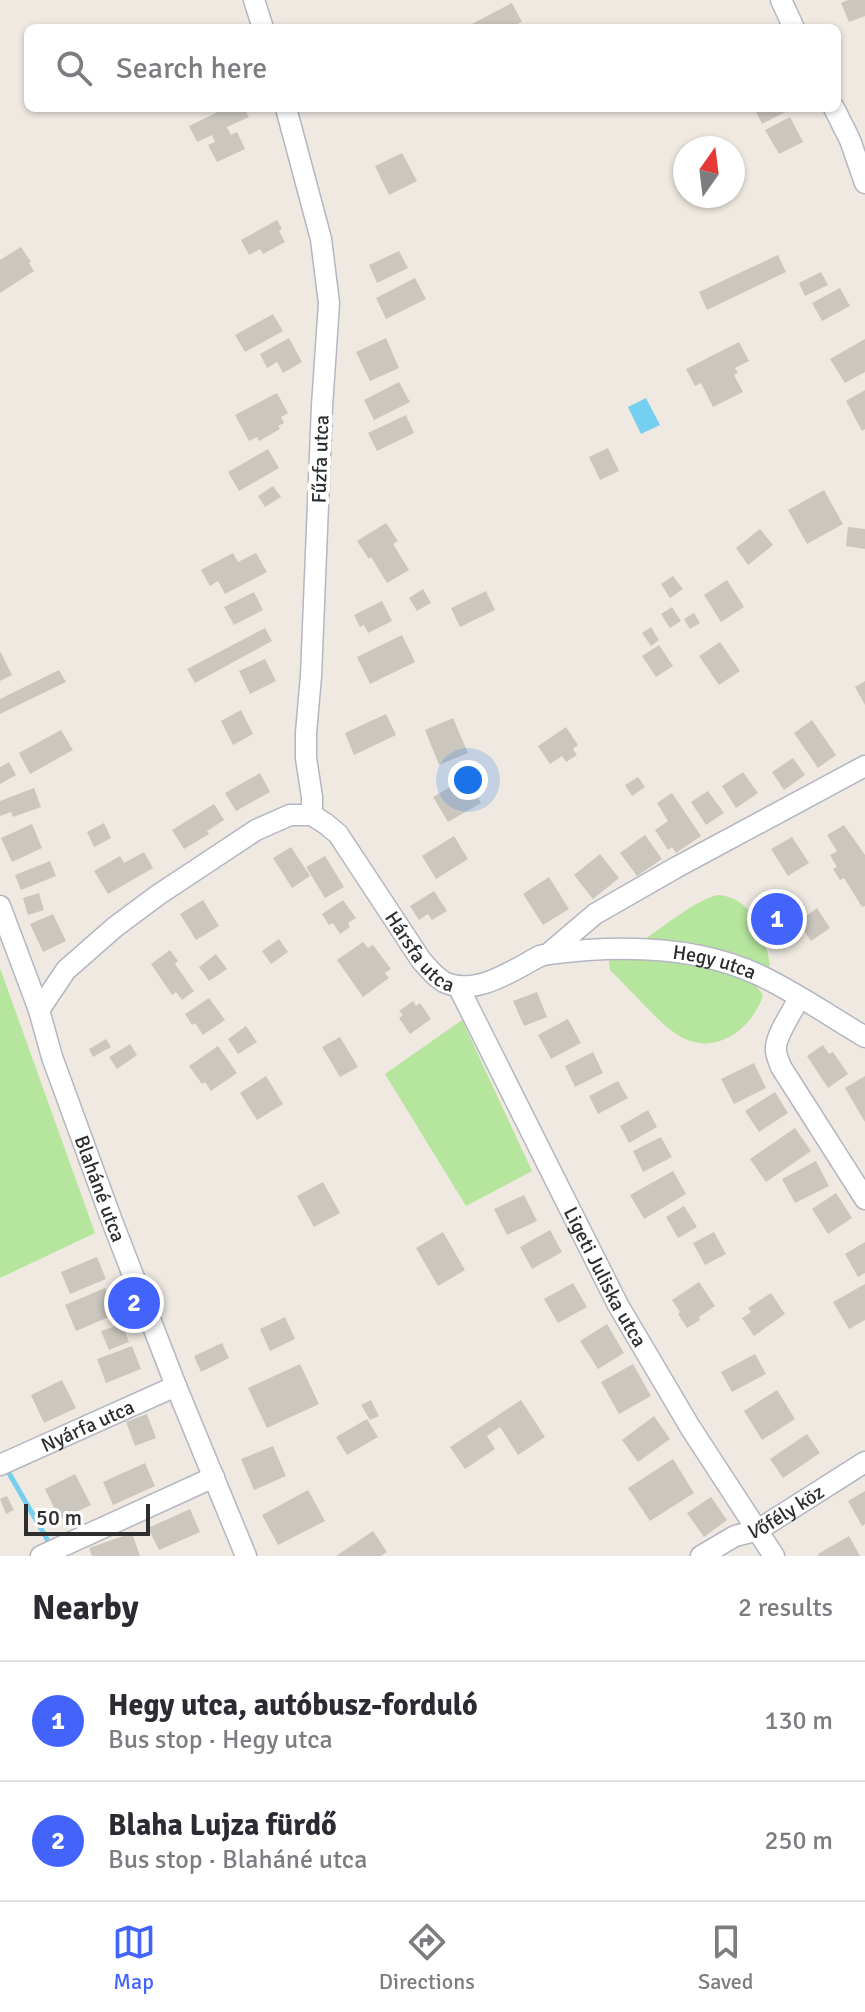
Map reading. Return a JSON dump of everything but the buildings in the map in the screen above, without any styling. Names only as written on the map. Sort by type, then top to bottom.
[{"type":"street","points":[[254,0],[262,24]]},
{"type":"street","points":[[781,0],[792,24]]},
{"type":"street","name":"Fűzfa utca","points":[[287,112],[321,239],[329,303],[306,733],[312,815]]},
{"type":"street","points":[[836,112],[865,183]]},
{"type":"street","name":"Hársfa utca","points":[[312,815],[338,834],[421,960],[433,973],[444,982],[458,986],[475,985],[548,954],[595,914],[865,766]]},
{"type":"street","points":[[39,1010],[66,970],[158,895],[266,825],[290,815],[312,815]]},
{"type":"street","name":"Blaháné utca","points":[[0,906],[39,1010],[52,1057],[176,1386],[246,1556]]},
{"type":"street","name":"Hegy utca","points":[[548,954],[619,948],[714,959],[760,975],[865,1037]]},
{"type":"street","name":"Ligeti Juliska utca","points":[[458,986],[618,1305],[690,1427],[774,1556]]},
{"type":"street","points":[[799,998],[779,1037],[777,1057],[865,1199]]},
{"type":"street","name":"Nyárfa utca","points":[[7,1461],[176,1386]]},
{"type":"street","name":"Vőfély köz","points":[[701,1556],[735,1536],[758,1530],[865,1462]]},
{"type":"street","points":[[42,1556],[214,1477]]},
{"type":"green space","points":[[718,895],[730,897],[749,910],[761,930],[768,953],[770,965],[766,972],[645,942],[645,939],[701,901]]},
{"type":"green space","points":[[609,961],[673,962],[718,969],[753,984],[763,995],[758,1008],[735,1034],[716,1042],[692,1042],[662,1023],[610,970]]},
{"type":"green space","points":[[0,968],[95,1233],[0,1278]]},
{"type":"green space","points":[[462,1020],[532,1171],[466,1206],[385,1074]]},
{"type":"water","points":[[646,398],[660,425],[641,434],[628,407]]},
{"type":"waterway","points":[[6,1468],[51,1546]]},
{"type":"place","name":"Hegy utca, autóbusz-forduló","points":[[777,919]]},
{"type":"place","name":"Blaha Lujza fürdő","points":[[134,1303]]}]
